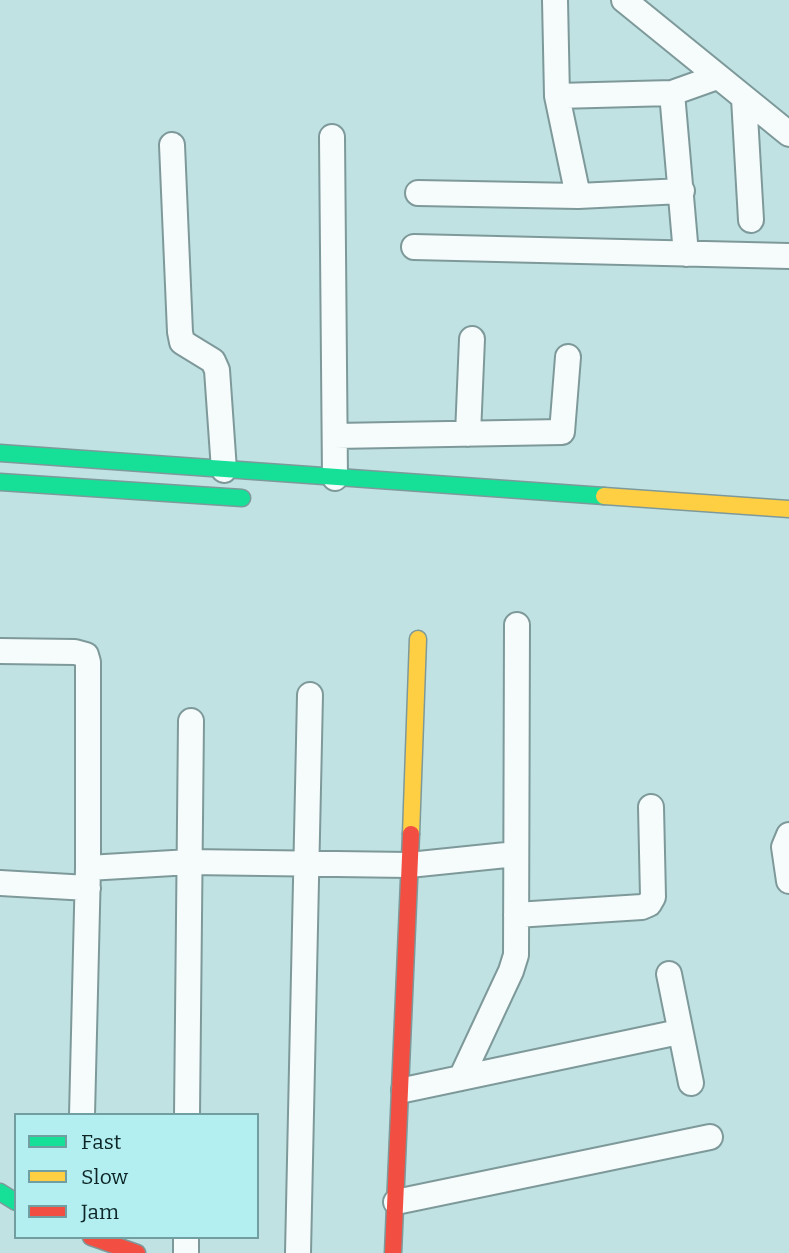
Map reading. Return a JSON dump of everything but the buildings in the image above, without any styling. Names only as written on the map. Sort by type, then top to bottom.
[{"type":"main road","points":[[0,453],[789,509]]},
{"type":"main road","points":[[0,482],[255,499]]},
{"type":"main road","points":[[393,1253],[404,1090],[418,639]]},
{"type":"main road","points":[[96,1239],[129,1252]]},
{"type":"street","points":[[555,0],[557,96],[578,196]]},
{"type":"street","points":[[624,0],[789,134]]},
{"type":"street","points":[[557,96],[672,93],[717,77]]},
{"type":"street","points":[[672,93],[686,254]]},
{"type":"street","points":[[744,99],[751,220]]},
{"type":"street","points":[[332,137],[335,478]]},
{"type":"street","points":[[172,145],[180,332],[182,342],[214,361],[217,370],[224,470]]},
{"type":"street","points":[[418,193],[578,196],[682,191]]},
{"type":"street","points":[[414,247],[789,256]]},
{"type":"street","points":[[468,434],[472,339]]},
{"type":"street","points":[[335,436],[562,432],[568,357]]},
{"type":"street","points":[[461,1078],[511,971],[516,954],[517,625]]},
{"type":"street","points":[[0,651],[86,654],[88,878],[82,1113]]},
{"type":"street","points":[[298,1253],[310,695]]},
{"type":"street","points":[[187,1113],[191,721]]},
{"type":"street","points":[[516,915],[642,907],[649,904],[653,897],[651,807]]},
{"type":"street","points":[[789,835],[783,847],[789,880]]},
{"type":"street","points":[[0,883],[88,878],[190,862],[409,865],[516,854]]},
{"type":"street","points":[[669,974],[691,1083]]},
{"type":"street","points":[[404,1090],[679,1031]]},
{"type":"street","points":[[396,1202],[710,1137]]},
{"type":"traffic: fast","points":[[0,453],[604,496]]},
{"type":"traffic: fast","points":[[0,482],[242,498]]},
{"type":"traffic: fast","points":[[0,1192],[14,1201]]},
{"type":"traffic: slow","points":[[604,496],[789,509]]},
{"type":"traffic: slow","points":[[411,834],[418,639]]},
{"type":"traffic: jam","points":[[393,1253],[411,834]]},
{"type":"traffic: jam","points":[[97,1239],[137,1253]]}]
